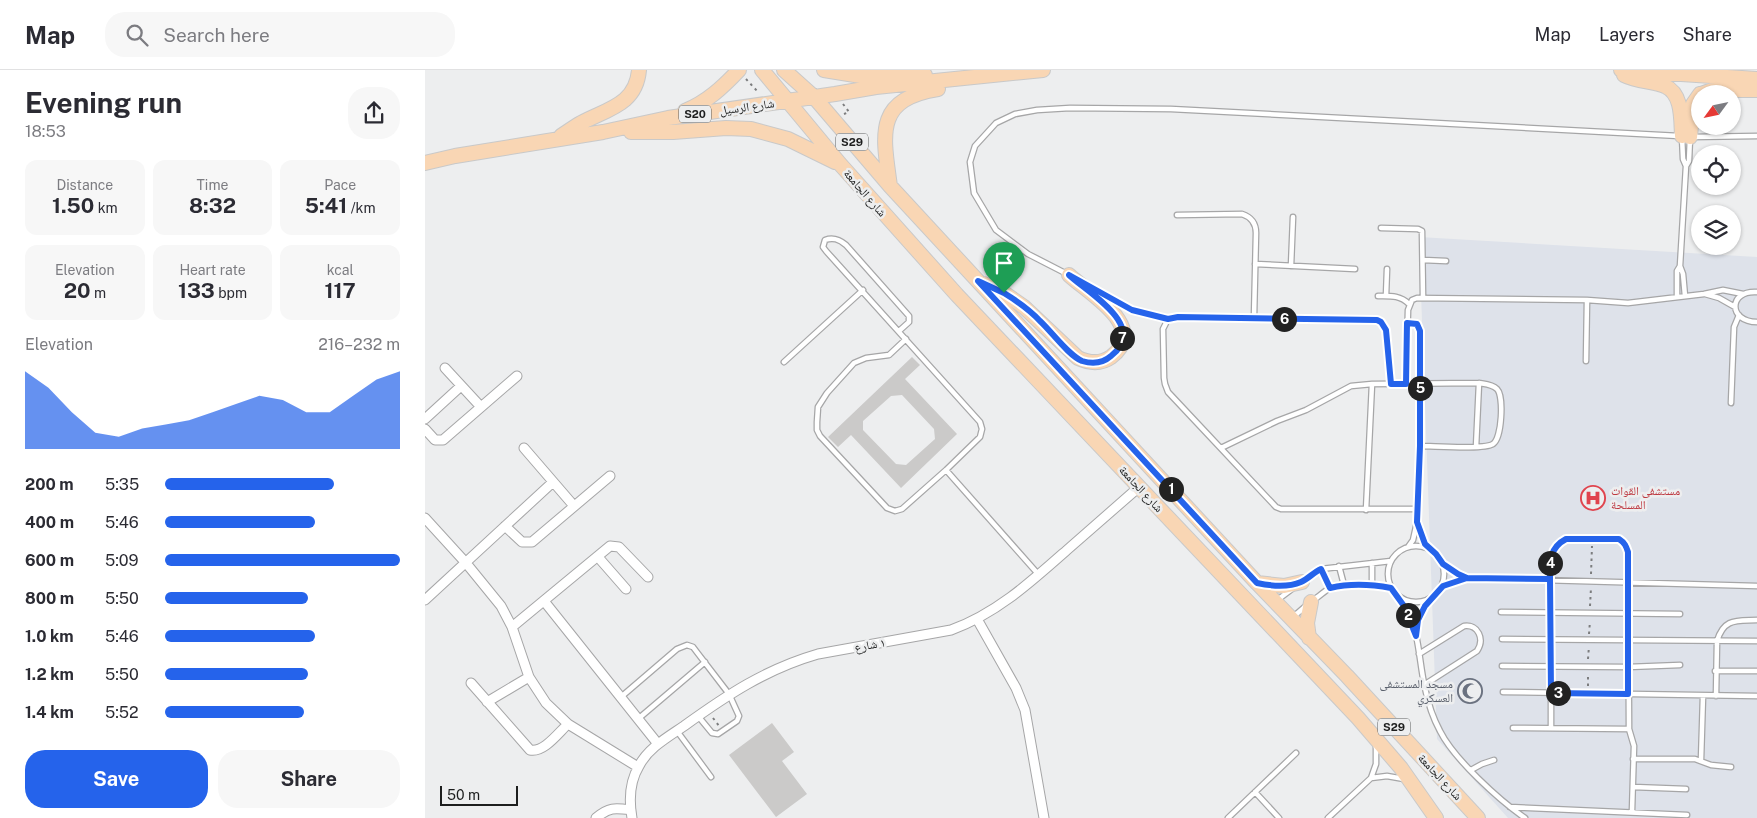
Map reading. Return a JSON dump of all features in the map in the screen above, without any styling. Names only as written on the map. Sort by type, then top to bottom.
[{"type":"main road","points":[[558,138],[581,123],[623,102],[637,85],[639,70]]},
{"type":"main road","points":[[668,118],[700,105],[723,88],[739,70]]},
{"type":"main road","name":"S29","points":[[763,70],[839,164]]},
{"type":"main road","points":[[783,70],[814,97]]},
{"type":"main road","name":"S29","points":[[793,70],[891,186]]},
{"type":"main road","points":[[824,70],[861,76],[949,75]]},
{"type":"main road","name":"شارع الرسيل","points":[[425,163],[558,138],[603,132],[668,118],[949,75],[968,79],[1043,70]]},
{"type":"main road","points":[[1617,70],[1631,78],[1665,86],[1673,92],[1679,102],[1686,136]]},
{"type":"main road","points":[[1621,70],[1757,78]]},
{"type":"main road","points":[[891,186],[885,144],[886,128],[891,114],[901,102],[914,94],[984,83],[1013,73]]},
{"type":"main road","points":[[1741,90],[1757,90]]},
{"type":"main road","points":[[1686,136],[1691,113]]},
{"type":"main road","points":[[603,132],[673,132],[725,128],[751,129],[788,139],[839,164]]},
{"type":"main road","name":"شارع الجامعة","points":[[839,164],[957,295],[1373,734],[1411,782],[1436,818]]},
{"type":"main road","name":"شارع الجامعة","points":[[891,186],[1257,583],[1347,676],[1478,818]]},
{"type":"main road","points":[[978,281],[1004,293],[1024,306],[1078,358],[1089,362],[1102,361],[1113,355],[1120,346],[1122,334],[1120,321],[1113,311],[1069,275]]},
{"type":"main road","points":[[1257,583],[1284,586],[1302,582]]},
{"type":"main road","points":[[1309,638],[1307,623],[1311,602]]},
{"type":"street","points":[[445,368],[481,407]]},
{"type":"street","points":[[425,429],[435,440],[443,440],[517,376]]},
{"type":"street","points":[[425,419],[461,386]]},
{"type":"street","points":[[524,448],[574,506]]},
{"type":"street","points":[[505,526],[522,542],[532,542],[610,476]]},
{"type":"street","points":[[425,600],[553,482]]},
{"type":"street","name":"١ شارع","points":[[631,814],[631,795],[638,767],[647,755],[658,744],[729,694],[763,674],[803,658],[951,630],[977,619],[1039,576],[1139,487]]},
{"type":"street","points":[[425,518],[466,563],[501,606],[512,627],[529,677],[546,703],[568,724],[638,767]]},
{"type":"street","points":[[512,627],[610,546],[619,547],[648,577]]},
{"type":"street","points":[[598,557],[626,589]]},
{"type":"street","points":[[543,601],[658,744]]},
{"type":"street","points":[[977,619],[1016,688],[1025,710],[1043,818]]},
{"type":"street","points":[[487,702],[529,677]]},
{"type":"street","points":[[471,683],[530,750],[534,751],[543,747],[568,724]]},
{"type":"street","points":[[596,818],[607,810],[618,808],[631,814]]},
{"type":"lane","points":[[1391,384],[1387,334],[1384,326],[1377,320],[1178,317],[1168,319],[1132,310],[1028,254],[996,230],[974,193],[970,162],[975,146],[996,123],[1015,114],[1037,110],[1070,108],[1171,109],[1686,136],[1757,136]]},
{"type":"lane","points":[[1685,296],[1683,274],[1680,266],[1686,166],[1689,159],[1686,136]]},
{"type":"lane","points":[[1686,136],[1683,158],[1686,166]]},
{"type":"lane","points":[[1177,215],[1242,214],[1254,222],[1256,229],[1254,318]]},
{"type":"lane","points":[[1291,266],[1293,216]]},
{"type":"lane","points":[[1381,228],[1420,230],[1423,234],[1423,297]]},
{"type":"lane","points":[[899,330],[909,322],[909,316],[846,245],[833,238],[825,240],[823,247],[899,330],[980,422],[982,429],[980,437],[946,470],[903,509],[895,510],[887,508],[825,443],[817,430],[818,408],[849,367],[860,359],[889,355],[906,339]]},
{"type":"lane","points":[[1423,260],[1446,261]]},
{"type":"lane","points":[[1255,264],[1355,269]]},
{"type":"lane","points":[[1677,296],[1677,271],[1680,266]]},
{"type":"lane","points":[[1386,296],[1387,269]]},
{"type":"lane","points":[[783,362],[863,290]]},
{"type":"lane","points":[[1406,384],[1409,304],[1412,300],[1423,297],[1587,300],[1628,303],[1723,290],[1743,294],[1757,292]]},
{"type":"lane","points":[[1704,294],[1719,298],[1735,306],[1739,316],[1747,321],[1757,322]]},
{"type":"lane","points":[[1735,306],[1739,297],[1743,294]]},
{"type":"lane","points":[[1378,296],[1401,298],[1409,304]]},
{"type":"lane","points":[[1586,360],[1587,300]]},
{"type":"lane","points":[[1731,403],[1733,327],[1739,316]]},
{"type":"lane","points":[[1168,319],[1163,329],[1165,384],[1175,400],[1276,507],[1281,509],[1335,510],[1418,509]]},
{"type":"lane","points":[[1407,323],[1417,324],[1420,328],[1418,509],[1413,540],[1408,547]]},
{"type":"lane","points":[[1221,448],[1277,421],[1305,410],[1344,389],[1372,384],[1479,383],[1490,384],[1498,389],[1501,397],[1500,432],[1498,440],[1492,445],[1476,447],[1420,446]]},
{"type":"lane","points":[[1476,447],[1479,383]]},
{"type":"lane","points":[[1366,510],[1372,384]]},
{"type":"lane","points":[[946,470],[1039,576]]},
{"type":"lane","points":[[1417,522],[1421,537],[1443,564],[1450,570],[1467,578]]},
{"type":"lane","points":[[1551,727],[1551,556],[1559,543],[1566,539],[1619,539],[1626,546],[1628,552],[1627,640],[1629,729],[1633,742],[1632,811]]},
{"type":"lane","points":[[1430,549],[1417,546],[1399,551],[1391,561],[1388,571],[1391,588],[1399,597],[1409,616],[1416,636],[1424,685],[1432,714],[1440,732],[1451,748],[1509,807],[1525,818]]},
{"type":"lane","points":[[1275,602],[1321,569],[1391,561]]},
{"type":"lane","points":[[1372,585],[1373,563]]},
{"type":"lane","points":[[1443,564],[1445,573],[1443,586]]},
{"type":"lane","points":[[1339,566],[1344,585]]},
{"type":"lane","points":[[1416,636],[1418,620],[1429,600],[1443,586],[1467,578],[1757,586]]},
{"type":"lane","points":[[1291,618],[1330,588],[1344,585],[1372,585],[1391,588]]},
{"type":"lane","points":[[1399,597],[1416,603],[1429,600]]},
{"type":"lane","points":[[1501,612],[1680,614]]},
{"type":"lane","points":[[1716,696],[1715,671],[1719,633],[1727,623],[1757,620]]},
{"type":"lane","points":[[1419,654],[1464,626],[1475,628],[1481,638],[1481,643],[1477,650],[1424,685]]},
{"type":"lane","points":[[1502,639],[1757,641]]},
{"type":"lane","points":[[621,697],[681,646],[687,645],[693,647],[729,694],[739,716],[737,721],[718,734],[712,733],[698,716]]},
{"type":"lane","points":[[638,719],[705,662]]},
{"type":"lane","points":[[1502,666],[1680,665]]},
{"type":"lane","points":[[1715,671],[1757,671]]},
{"type":"lane","points":[[1503,692],[1757,696]]},
{"type":"lane","points":[[1701,760],[1703,696]]},
{"type":"lane","points":[[1513,728],[1629,729]]},
{"type":"lane","points":[[677,731],[711,776]]},
{"type":"lane","points":[[1371,778],[1377,756],[1373,734]]},
{"type":"lane","points":[[1228,818],[1296,753]]},
{"type":"lane","points":[[1633,759],[1695,759],[1711,765],[1731,767]]},
{"type":"lane","points":[[1471,770],[1494,760]]},
{"type":"lane","points":[[1328,818],[1371,778],[1379,776],[1395,777],[1411,782]]},
{"type":"lane","points":[[1633,787],[1686,789]]},
{"type":"lane","points":[[1255,792],[1279,818]]},
{"type":"lane","points":[[1509,807],[1632,811],[1687,815]]},
{"type":"path","points":[[739,70],[768,103]]},
{"type":"path","points":[[707,710],[722,732]]},
{"type":"shaded area","name":"مستشفى القوات المسلحة","points":[[1419,237],[1691,253],[1691,255],[1757,257],[1757,818],[1508,818],[1437,739]]},
{"type":"building","points":[[912,357],[920,365],[905,379],[957,434],[901,488],[851,435],[838,447],[828,437]],"holes":[[[902,395],[934,429],[935,439],[906,465],[896,464],[863,430],[863,421],[891,396]]]},
{"type":"building","points":[[772,723],[794,752],[782,761],[807,794],[776,817],[729,755]]},
{"type":"place","name":"مستشفى القوات المسلحة","points":[[1593,498]]},
{"type":"place","name":"مسجد المستشفى العسكري","points":[[1470,691]]},
{"type":"route","points":[[1004,293],[978,281],[1257,583],[1284,586],[1302,582],[1315,571],[1321,569],[1330,588],[1365,584],[1391,588],[1404,606],[1416,636],[1421,613],[1429,600],[1443,586],[1467,578],[1550,579],[1551,693],[1628,694],[1628,552],[1623,542],[1619,539],[1566,539],[1559,543],[1551,556],[1550,579],[1509,578],[1467,578],[1450,570],[1443,564],[1421,537],[1417,522],[1420,446],[1420,328],[1417,324],[1407,323],[1406,384],[1391,384],[1387,334],[1384,326],[1377,320],[1178,317],[1168,319],[1132,310],[1069,275],[1082,288],[1113,311],[1122,327],[1122,340],[1117,351],[1102,361],[1089,362],[1073,355],[1024,306],[1004,293]]}]
